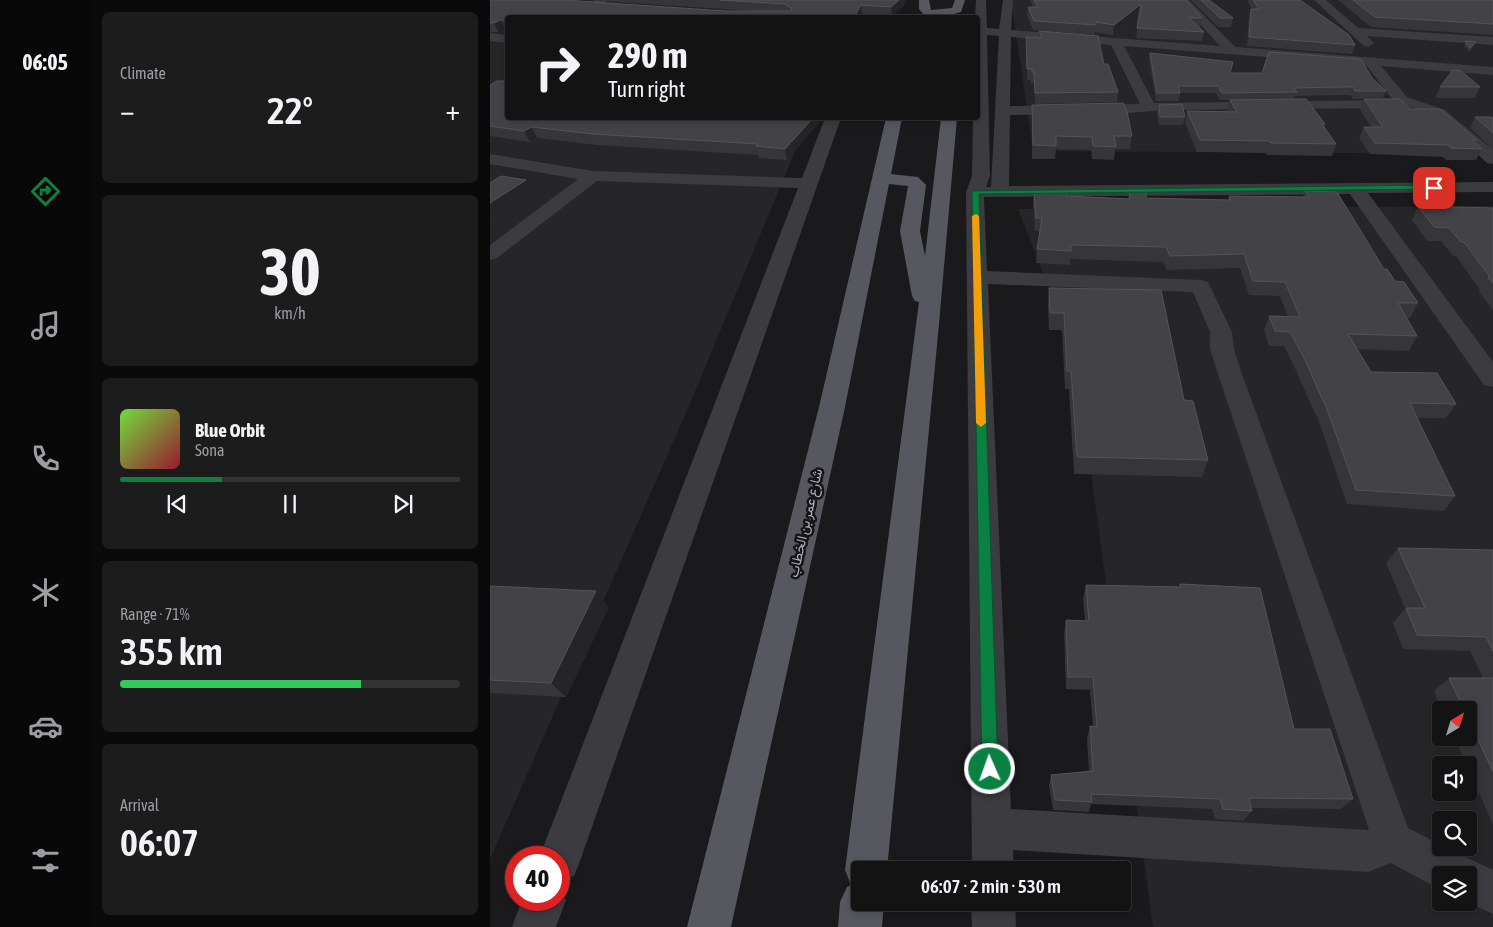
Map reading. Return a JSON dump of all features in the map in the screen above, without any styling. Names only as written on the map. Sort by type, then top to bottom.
[{"type":"main road","points":[[923,0],[928,14],[951,14],[957,10],[961,0]]},
{"type":"main road","points":[[917,15],[923,0]]},
{"type":"main road","points":[[961,0],[973,15]]},
{"type":"main road","name":"شارع عمر بن الخطاب","points":[[709,927],[832,407],[894,120]]},
{"type":"main road","points":[[867,861],[928,324],[949,120]]},
{"type":"main road","points":[[881,178],[912,181],[917,185],[910,230],[928,324]]},
{"type":"main road","points":[[860,927],[861,911]]},
{"type":"street","points":[[981,0],[989,184]]},
{"type":"street","points":[[982,27],[1008,0]]},
{"type":"street","points":[[1183,0],[1232,51]]},
{"type":"street","points":[[1318,0],[1391,63]]},
{"type":"street","points":[[982,27],[1116,42],[1493,71]]},
{"type":"street","points":[[982,27],[1003,111],[989,184],[977,277],[993,861]]},
{"type":"street","points":[[1354,31],[1493,40]]},
{"type":"street","points":[[490,37],[505,39]]},
{"type":"street","points":[[1116,42],[1149,108]]},
{"type":"street","points":[[1370,62],[1401,100],[1440,113],[1493,159]]},
{"type":"street","points":[[1003,111],[1398,105],[1401,104],[1401,100]]},
{"type":"street","points":[[565,846],[832,120]]},
{"type":"street","points":[[490,159],[593,176],[809,183]]},
{"type":"street","points":[[989,184],[1493,174]]},
{"type":"street","points":[[490,254],[593,176]]},
{"type":"street","points":[[989,184],[1493,188]]},
{"type":"street","points":[[1355,188],[1493,379]]},
{"type":"street","points":[[977,277],[1201,286],[1221,332],[1222,349],[1231,376],[1393,842],[1440,866]]},
{"type":"street","points":[[992,828],[1368,851],[1393,842]]},
{"type":"street","points":[[1477,885],[1493,893]]},
{"type":"street","points":[[534,927],[540,911]]},
{"type":"street","points":[[994,911],[994,927]]},
{"type":"shaded area","points":[[490,0],[859,0],[852,15],[505,15],[505,120],[808,120],[689,406],[490,859]]},
{"type":"shaded area","points":[[1011,0],[1493,0],[1493,154],[1033,151]]},
{"type":"shaded area","points":[[1493,206],[1493,927],[1153,927],[1075,356],[1018,209]]},
{"type":"building","points":[[490,0],[564,0],[725,11],[790,11],[792,9],[785,4],[720,0],[899,0],[891,7],[861,5],[856,15],[505,15],[505,20],[490,23]]},
{"type":"building","points":[[1034,0],[1186,0],[1202,18],[1189,18],[1204,32],[1137,28],[1141,4],[1114,25],[1096,22],[1096,25],[1034,21],[1028,7],[1038,7]]},
{"type":"building","points":[[1201,0],[1209,0],[1233,18],[1220,18]]},
{"type":"building","points":[[1253,0],[1300,0],[1349,35],[1355,45],[1249,37],[1251,9],[1259,9]]},
{"type":"building","points":[[1353,0],[1493,0],[1493,24],[1375,17]]},
{"type":"building","points":[[1039,31],[1098,36],[1104,64],[1108,64],[1118,92],[1035,93],[1034,72],[1032,72],[1032,69],[1027,69],[1026,37],[1042,38]]},
{"type":"building","points":[[1465,41],[1476,42],[1470,48]]},
{"type":"building","points":[[1269,52],[1361,59],[1372,78],[1386,91],[1355,91],[1353,87],[1343,87],[1294,88],[1297,92],[1222,93],[1218,86],[1178,86],[1180,93],[1157,93],[1150,53],[1233,62],[1230,73],[1262,73]]},
{"type":"building","points":[[1453,70],[1461,71],[1480,87],[1440,87]]},
{"type":"building","points":[[505,77],[505,120],[811,120],[785,149],[756,146],[758,144],[593,134],[532,127],[524,131],[490,126],[490,85],[497,81],[504,81]]},
{"type":"building","points":[[1306,99],[1325,124],[1322,124],[1336,144],[1200,140],[1187,111],[1237,112],[1230,100]]},
{"type":"building","points":[[1364,99],[1400,99],[1410,109],[1440,109],[1477,140],[1472,140],[1482,149],[1451,148],[1448,145],[1375,143],[1364,127],[1383,127]]},
{"type":"building","points":[[1123,103],[1127,111],[1132,136],[1114,136],[1116,147],[1093,146],[1092,137],[1056,136],[1056,146],[1033,145],[1032,105]]},
{"type":"building","points":[[1182,104],[1185,117],[1160,117],[1159,105]]},
{"type":"building","points":[[1475,117],[1493,118],[1493,133]]},
{"type":"building","points":[[501,176],[526,180],[490,203],[490,183]]},
{"type":"building","points":[[1034,191],[1066,191],[1067,196],[1130,199],[1129,191],[1146,191],[1146,198],[1230,200],[1229,196],[1309,197],[1305,191],[1337,192],[1384,269],[1387,269],[1395,281],[1404,282],[1418,303],[1398,303],[1417,336],[1348,334],[1371,372],[1437,373],[1456,404],[1410,403],[1455,496],[1356,490],[1324,401],[1305,360],[1290,332],[1275,331],[1269,316],[1300,317],[1285,282],[1253,281],[1244,254],[1170,256],[1166,247],[1071,245],[1071,251],[1037,249],[1042,218],[1036,218]]},
{"type":"building","points":[[1418,206],[1493,208],[1493,284],[1488,277],[1490,277],[1464,242],[1461,242],[1449,228],[1434,227]]},
{"type":"building","points":[[1049,288],[1161,290],[1184,400],[1193,401],[1208,460],[1077,457],[1071,371],[1067,371],[1064,313],[1050,313]]},
{"type":"building","points":[[1398,548],[1493,550],[1493,651],[1486,637],[1417,635],[1406,608],[1425,608]]},
{"type":"building","points":[[1180,584],[1260,588],[1294,729],[1330,729],[1353,799],[1249,798],[1252,811],[1223,809],[1220,799],[1091,794],[1092,802],[1055,800],[1051,775],[1093,771],[1090,726],[1097,727],[1093,677],[1068,677],[1066,620],[1089,621],[1086,585],[1180,587]]},
{"type":"building","points":[[490,586],[596,591],[551,683],[490,680]]},
{"type":"building","points":[[1449,678],[1493,678],[1493,772],[1478,740],[1478,701],[1460,701]]},
{"type":"slow traffic","points":[[976,216],[981,423]]},
{"type":"route","points":[[990,769],[975,192],[1434,188]]}]
